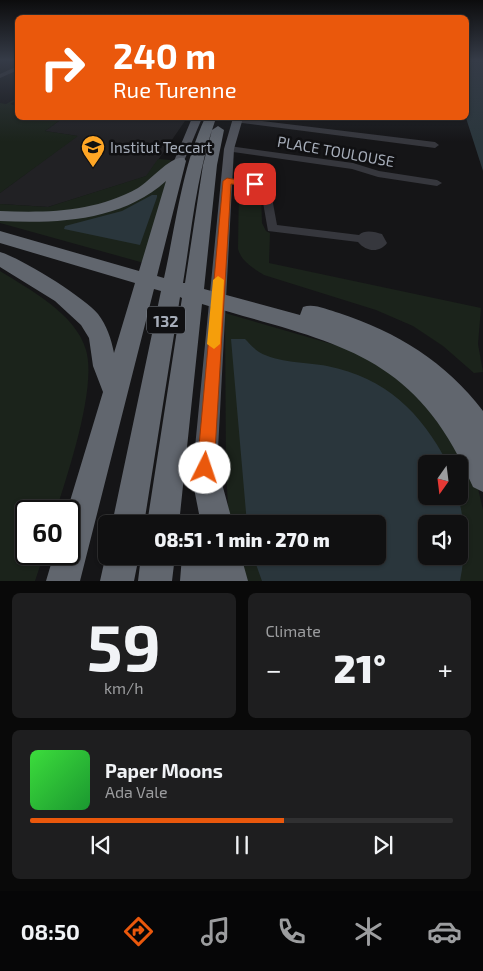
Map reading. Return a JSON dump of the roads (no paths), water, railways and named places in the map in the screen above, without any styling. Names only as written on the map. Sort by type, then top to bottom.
[{"type":"highway","name":"132","points":[[130,515],[195,163],[209,120]]},
{"type":"highway","name":"132","points":[[164,515],[210,165],[232,120]]},
{"type":"highway","points":[[0,216],[58,216],[109,206],[142,192],[180,161]]},
{"type":"highway","points":[[63,581],[180,161]]},
{"type":"highway","points":[[0,226],[126,268]]},
{"type":"highway","points":[[0,237],[126,268],[246,302],[356,327],[397,347],[424,366],[448,389],[483,433]]},
{"type":"highway","points":[[0,258],[62,296],[89,319],[100,337],[105,366],[115,391]]},
{"type":"highway","points":[[246,302],[346,339],[372,350],[399,366],[442,406],[460,432],[483,477]]},
{"type":"highway","points":[[202,515],[205,468]]},
{"type":"highway","points":[[205,468],[215,515]]},
{"type":"highway","points":[[118,581],[121,565]]},
{"type":"highway","points":[[155,581],[157,565]]},
{"type":"highway","points":[[197,581],[198,565]]},
{"type":"highway","points":[[227,565],[231,581]]},
{"type":"main road","points":[[180,161],[195,120]]},
{"type":"main road","points":[[205,468],[233,120]]},
{"type":"street","points":[[248,120],[435,145]]},
{"type":"street","name":"PLACE TOULOUSE","points":[[229,149],[353,166],[378,174],[437,183]]},
{"type":"street","points":[[227,181],[246,182],[266,189],[272,228],[362,239]]},
{"type":"place","name":"Institut Teccart","points":[[93,168]]}]
